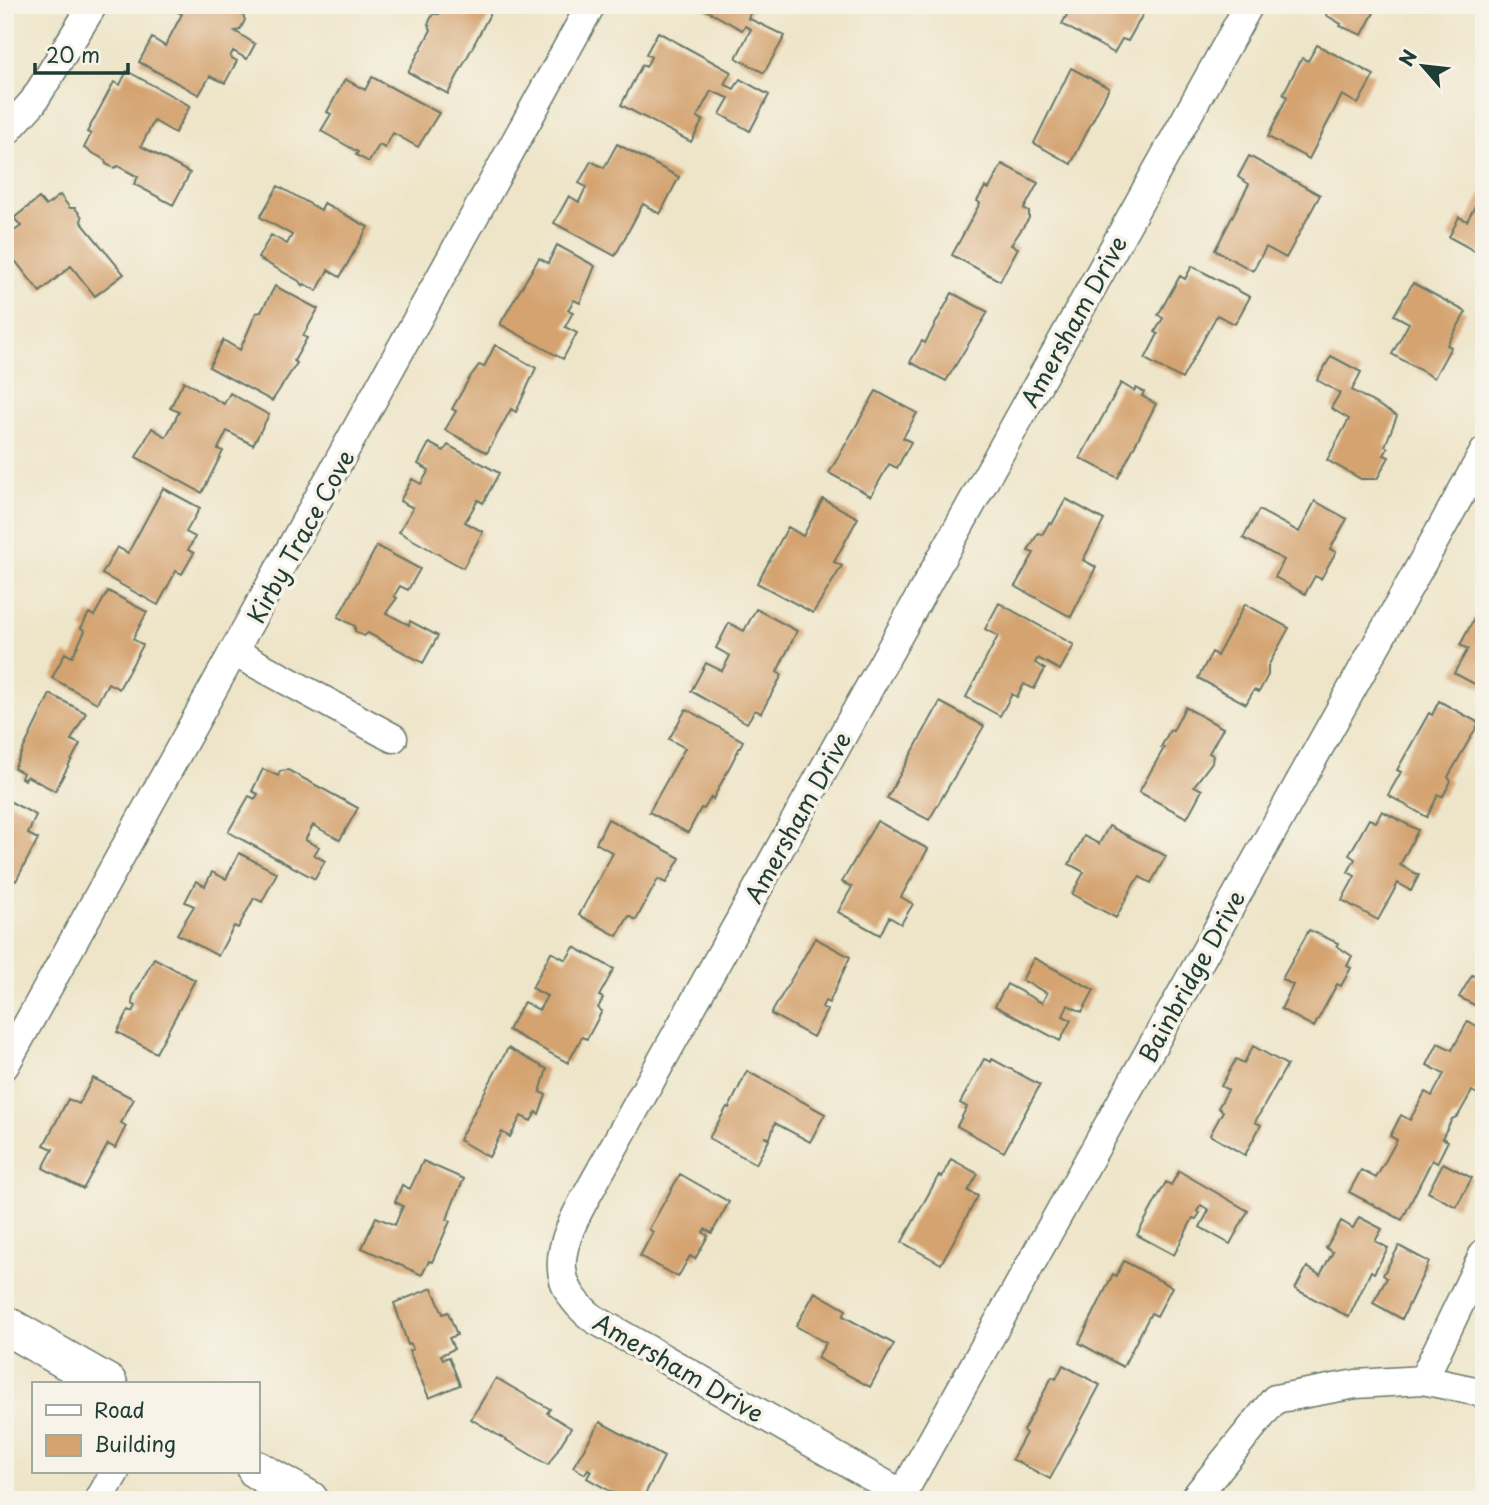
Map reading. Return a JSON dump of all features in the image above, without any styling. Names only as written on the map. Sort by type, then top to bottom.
[{"type":"main road","points":[[5,1325],[105,1382]]},
{"type":"main road","points":[[259,1471],[309,1500]]},
{"type":"street","points":[[5,133],[33,102],[93,5]]},
{"type":"street","name":"Kirby Trace Cove","points":[[5,1065],[236,653],[591,5]]},
{"type":"street","name":"Amersham Drive","points":[[901,1497],[594,1319],[574,1301],[561,1277],[565,1241],[609,1155],[1249,5]]},
{"type":"street","name":"Bainbridge Drive","points":[[901,1497],[1484,452]]},
{"type":"street","points":[[236,653],[393,738]]},
{"type":"street","points":[[1423,1380],[1484,1253]]},
{"type":"street","points":[[1193,1500],[1275,1399],[1356,1384],[1423,1380],[1484,1393]]},
{"type":"street","points":[[99,1500],[115,1474]]},
{"type":"building","points":[[165,5],[227,5],[243,15],[245,20],[240,30],[235,31],[255,44],[247,59],[233,51],[230,57],[237,61],[225,83],[210,76],[199,95],[139,62],[152,38],[165,46],[182,14]]},
{"type":"building","points":[[444,5],[483,5],[492,10],[448,94],[408,72],[431,30],[428,24],[433,14],[439,14]]},
{"type":"building","points":[[697,5],[754,5],[748,18],[785,36],[764,73],[736,58],[751,29],[745,26],[742,30]]},
{"type":"building","points":[[1072,5],[1148,5],[1128,41],[1122,39],[1114,53],[1062,24]]},
{"type":"building","points":[[1332,5],[1378,5],[1362,35],[1340,26],[1341,24],[1326,15]]},
{"type":"building","points":[[658,32],[731,72],[724,84],[734,89],[740,79],[769,95],[750,131],[720,114],[729,98],[711,91],[697,117],[703,120],[691,142],[621,105],[642,65],[646,67],[651,57],[646,54]]},
{"type":"building","points":[[1317,45],[1374,75],[1358,104],[1342,95],[1309,159],[1268,137],[1287,97],[1283,94],[1302,58],[1308,61]]},
{"type":"building","points":[[1071,68],[1109,88],[1071,164],[1034,143]]},
{"type":"building","points":[[127,71],[190,106],[175,133],[154,121],[141,146],[190,173],[173,205],[134,184],[138,177],[118,166],[114,168],[106,164],[105,160],[84,148],[91,134],[87,132],[114,82],[120,85]]},
{"type":"building","points":[[372,77],[439,113],[418,147],[393,133],[385,148],[379,145],[369,162],[356,155],[358,152],[321,131],[331,114],[327,112],[345,79],[365,90]]},
{"type":"building","points":[[617,144],[679,177],[660,214],[643,204],[615,256],[554,223],[569,196],[579,202],[586,187],[579,183],[591,161],[604,168]]},
{"type":"building","points":[[1249,156],[1320,195],[1286,258],[1266,247],[1253,271],[1215,250],[1249,184],[1238,177]]},
{"type":"building","points":[[1002,164],[1038,183],[1024,209],[1029,212],[1029,218],[1011,245],[1018,248],[1000,281],[952,255],[980,203],[977,201],[985,187],[989,189]]},
{"type":"building","points":[[278,186],[321,210],[324,203],[368,227],[340,277],[328,270],[317,291],[304,284],[302,286],[299,281],[258,258],[271,235],[287,244],[292,235],[260,217]]},
{"type":"building","points":[[1484,189],[1484,256],[1449,237],[1459,217],[1467,221]]},
{"type":"building","points":[[60,195],[70,208],[75,208],[82,217],[81,222],[124,274],[95,296],[71,266],[40,292],[5,248],[5,243],[13,237],[10,234],[21,226],[14,218],[39,198],[46,206]]},
{"type":"building","points":[[557,245],[595,266],[580,303],[574,300],[568,310],[573,312],[565,327],[577,333],[563,359],[500,324],[539,258],[548,263]]},
{"type":"building","points":[[1192,266],[1250,297],[1235,324],[1217,315],[1182,379],[1145,359],[1163,318],[1158,315],[1180,276],[1185,279]]},
{"type":"building","points":[[1413,283],[1466,312],[1447,345],[1451,347],[1434,378],[1392,354],[1409,323],[1394,315]]},
{"type":"building","points":[[275,286],[318,309],[303,336],[307,338],[294,361],[297,363],[272,401],[209,367],[223,340],[240,350],[256,313],[261,312]]},
{"type":"building","points":[[952,293],[988,312],[946,381],[910,362],[922,341],[925,343]]},
{"type":"building","points":[[495,345],[536,368],[516,412],[511,409],[487,453],[445,430],[456,411],[452,409],[470,377],[479,365],[484,367]]},
{"type":"building","points":[[1331,356],[1361,372],[1352,390],[1397,416],[1385,446],[1388,448],[1384,455],[1389,457],[1377,479],[1361,479],[1327,460],[1349,419],[1331,408],[1340,393],[1317,380]]},
{"type":"building","points":[[184,381],[224,404],[230,393],[269,415],[253,445],[227,431],[218,449],[223,451],[202,493],[136,457],[152,428],[166,437],[179,412],[170,408]]},
{"type":"building","points":[[1121,383],[1134,391],[1136,388],[1144,392],[1142,396],[1156,404],[1118,478],[1080,458]]},
{"type":"building","points":[[876,391],[917,413],[903,438],[911,442],[897,468],[889,464],[871,496],[829,473]]},
{"type":"building","points":[[429,443],[444,451],[448,445],[499,473],[483,503],[478,500],[465,522],[483,532],[463,568],[399,532],[413,508],[400,501],[412,479],[421,484],[429,470],[418,464]]},
{"type":"building","points":[[163,488],[200,508],[186,532],[195,537],[188,550],[194,553],[182,574],[176,571],[158,605],[102,574],[117,547],[128,553]]},
{"type":"building","points":[[823,499],[858,518],[834,562],[842,566],[813,613],[757,583],[788,527],[803,536]]},
{"type":"building","points":[[1066,499],[1104,520],[1083,560],[1096,567],[1071,617],[1015,586],[1034,553],[1028,551],[1038,533],[1042,535],[1049,523],[1052,524]]},
{"type":"building","points":[[1315,501],[1347,519],[1330,549],[1336,552],[1321,579],[1315,576],[1305,594],[1275,577],[1284,560],[1243,538],[1259,510],[1299,532]]},
{"type":"building","points":[[377,546],[420,569],[408,590],[400,586],[394,596],[397,598],[386,613],[409,625],[410,621],[438,636],[423,663],[368,633],[364,636],[355,631],[355,626],[338,617]]},
{"type":"building","points":[[108,591],[147,612],[133,639],[143,645],[119,689],[108,683],[97,703],[52,678],[65,653],[72,657],[85,631],[81,628],[89,613],[94,616]]},
{"type":"building","points":[[1484,600],[1484,689],[1454,673],[1468,649],[1460,645]]},
{"type":"building","points":[[999,603],[1074,645],[1060,670],[1038,658],[1035,663],[1045,669],[1034,689],[1024,684],[1017,697],[1012,694],[1000,716],[966,697],[998,636],[985,629]]},
{"type":"building","points":[[1245,604],[1289,628],[1268,666],[1268,675],[1259,692],[1254,690],[1246,704],[1198,678],[1212,652],[1217,656]]},
{"type":"building","points":[[756,609],[797,631],[777,672],[782,675],[761,713],[755,710],[747,723],[691,691],[706,663],[722,671],[730,656],[716,648],[729,623],[744,631]]},
{"type":"building","points":[[50,694],[86,713],[71,740],[80,744],[55,791],[27,776],[25,780],[21,778],[23,773],[14,768]]},
{"type":"building","points":[[1439,701],[1479,723],[1448,777],[1451,781],[1443,796],[1438,795],[1427,817],[1388,795],[1401,772],[1397,770],[1429,713],[1432,715]]},
{"type":"building","points":[[940,702],[984,726],[929,820],[887,798]]},
{"type":"building","points":[[1185,707],[1223,728],[1209,753],[1213,755],[1212,762],[1194,786],[1202,790],[1187,818],[1139,792],[1164,748],[1161,747],[1170,730],[1173,731]]},
{"type":"building","points":[[686,709],[743,741],[713,799],[711,797],[704,809],[701,808],[688,833],[649,812],[685,748],[669,739]]},
{"type":"building","points":[[263,769],[278,776],[280,771],[288,770],[358,808],[340,840],[313,825],[305,840],[319,847],[314,855],[325,861],[315,879],[228,832],[249,796],[255,799],[258,794],[252,791]]},
{"type":"building","points":[[5,799],[36,815],[28,834],[38,839],[16,881],[5,875]]},
{"type":"building","points":[[1382,811],[1418,830],[1400,865],[1419,875],[1411,891],[1398,883],[1378,920],[1342,900],[1355,876],[1348,872],[1355,859],[1349,855],[1369,819],[1376,822]]},
{"type":"building","points":[[608,819],[680,858],[666,883],[658,879],[636,920],[629,916],[617,936],[579,915],[613,853],[596,843]]},
{"type":"building","points":[[877,821],[928,849],[901,897],[913,904],[901,924],[889,917],[880,935],[838,912],[852,887],[842,882]]},
{"type":"building","points":[[1109,826],[1166,856],[1151,883],[1140,877],[1135,882],[1116,918],[1072,894],[1084,872],[1069,864],[1084,836],[1099,844]]},
{"type":"building","points":[[239,853],[277,873],[262,902],[254,898],[238,928],[234,926],[218,956],[177,934],[194,906],[185,902],[196,881],[205,886],[212,872],[226,879]]},
{"type":"building","points":[[1309,930],[1338,943],[1337,946],[1352,956],[1347,966],[1351,968],[1341,986],[1337,984],[1314,1027],[1281,1009],[1293,985],[1282,979]]},
{"type":"building","points":[[815,938],[850,957],[829,1003],[825,1001],[822,1007],[827,1010],[813,1037],[771,1014]]},
{"type":"building","points":[[574,947],[614,969],[599,996],[603,998],[598,1008],[602,1011],[587,1039],[582,1037],[568,1063],[508,1030],[524,1002],[539,1010],[547,996],[532,988],[551,952],[566,960]]},
{"type":"building","points":[[154,958],[195,980],[156,1053],[117,1032],[129,1010],[133,1012],[136,1006],[132,1004],[133,997]]},
{"type":"building","points":[[1034,958],[1094,990],[1082,1012],[1068,1005],[1063,1016],[1071,1020],[1060,1041],[995,1006],[1007,984],[1042,1003],[1047,993],[1022,980]]},
{"type":"building","points":[[1472,975],[1484,981],[1484,1010],[1459,997]]},
{"type":"building","points":[[1468,1021],[1484,1030],[1484,1086],[1479,1095],[1472,1091],[1458,1116],[1452,1119],[1442,1138],[1448,1141],[1437,1163],[1432,1160],[1402,1220],[1349,1192],[1361,1170],[1376,1178],[1397,1140],[1390,1136],[1401,1115],[1410,1120],[1425,1092],[1432,1096],[1444,1074],[1427,1065],[1438,1043],[1452,1050]]},
{"type":"building","points":[[1253,1046],[1287,1065],[1255,1122],[1261,1125],[1245,1155],[1210,1135],[1223,1111],[1218,1108],[1228,1090],[1221,1086],[1236,1059],[1244,1063]]},
{"type":"building","points":[[508,1048],[547,1069],[540,1092],[546,1095],[539,1114],[536,1112],[531,1121],[521,1116],[510,1137],[502,1132],[489,1157],[459,1140]]},
{"type":"building","points":[[984,1059],[991,1062],[992,1059],[1040,1085],[1004,1152],[957,1126],[967,1107],[960,1103]]},
{"type":"building","points":[[747,1071],[825,1114],[810,1142],[775,1123],[770,1138],[764,1137],[769,1140],[756,1164],[709,1138],[727,1107],[729,1108]]},
{"type":"building","points":[[93,1078],[134,1099],[121,1123],[126,1126],[115,1148],[108,1144],[83,1189],[43,1168],[53,1149],[44,1145],[68,1099],[79,1104]]},
{"type":"building","points":[[951,1159],[978,1174],[968,1191],[978,1196],[941,1264],[902,1242],[939,1175],[942,1177]]},
{"type":"building","points":[[423,1161],[464,1179],[447,1220],[450,1221],[432,1262],[429,1261],[422,1275],[362,1248],[376,1217],[395,1225],[403,1206],[395,1202],[402,1185],[410,1189]]},
{"type":"building","points":[[1443,1163],[1472,1178],[1456,1207],[1428,1192]]},
{"type":"building","points":[[1179,1171],[1248,1211],[1230,1244],[1200,1227],[1209,1210],[1201,1205],[1197,1211],[1200,1213],[1196,1219],[1193,1218],[1174,1255],[1137,1235],[1166,1182],[1171,1185]]},
{"type":"building","points":[[680,1174],[729,1202],[712,1233],[705,1229],[703,1232],[708,1236],[695,1259],[690,1256],[678,1277],[640,1256],[653,1232],[649,1229]]},
{"type":"building","points":[[1359,1217],[1382,1229],[1375,1241],[1388,1248],[1374,1273],[1371,1271],[1349,1317],[1295,1289],[1307,1267],[1320,1275],[1333,1252],[1326,1248],[1341,1221],[1353,1228]]},
{"type":"building","points":[[1399,1246],[1429,1262],[1402,1319],[1373,1303],[1387,1278],[1383,1275]]},
{"type":"building","points":[[1124,1261],[1172,1287],[1157,1316],[1151,1313],[1123,1367],[1079,1343],[1113,1274],[1116,1276]]},
{"type":"building","points":[[432,1288],[443,1314],[448,1312],[457,1335],[449,1338],[454,1349],[441,1355],[443,1359],[449,1357],[460,1385],[429,1398],[409,1351],[413,1349],[411,1344],[408,1345],[394,1303]]},
{"type":"building","points":[[815,1292],[846,1310],[843,1316],[894,1344],[870,1387],[817,1358],[826,1343],[796,1326]]},
{"type":"building","points":[[1063,1365],[1100,1385],[1050,1479],[1012,1459],[1026,1433],[1023,1431],[1052,1377],[1056,1379]]},
{"type":"building","points":[[496,1378],[550,1409],[547,1413],[571,1428],[548,1465],[471,1419]]},
{"type":"building","points":[[600,1422],[664,1457],[642,1500],[626,1500],[587,1478],[591,1471],[588,1469],[585,1474],[573,1467]]}]
